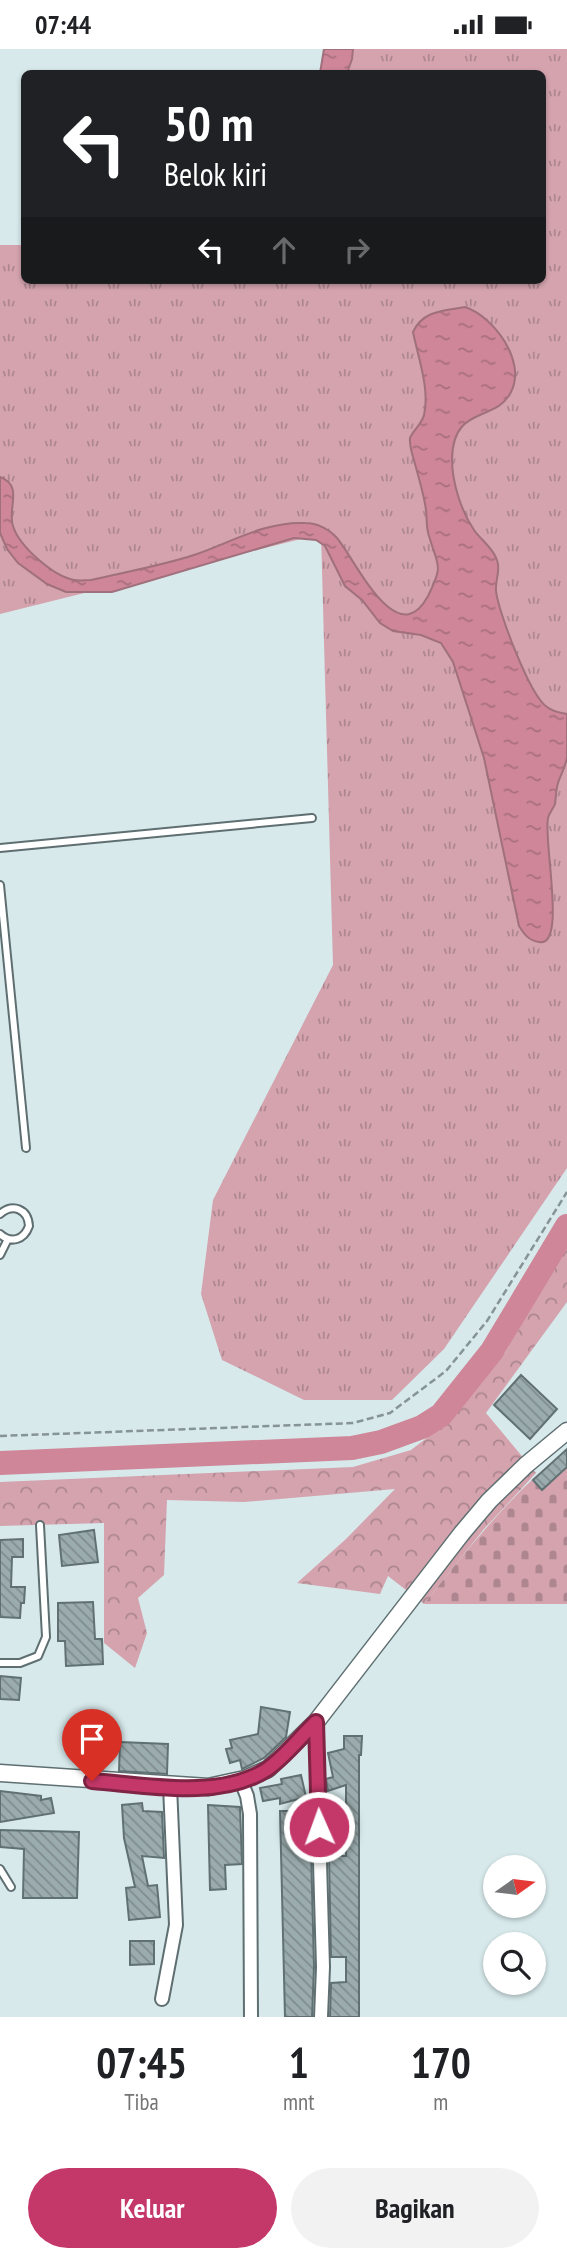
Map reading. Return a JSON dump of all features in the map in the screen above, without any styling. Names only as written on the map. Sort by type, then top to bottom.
[{"type":"street","points":[[0,1773],[208,1787],[240,1781],[268,1769],[316,1722],[489,1501],[567,1431]]},
{"type":"street","points":[[316,1722],[321,2017]]},
{"type":"street","points":[[240,1781],[247,1796],[250,1814],[251,2017]]},
{"type":"street","points":[[162,1999],[176,1925],[170,1786]]},
{"type":"lane","points":[[0,848],[312,818]]},
{"type":"lane","points":[[0,885],[26,1147]]},
{"type":"lane","points":[[0,1212],[18,1208],[29,1220],[24,1236],[13,1240],[0,1234]]},
{"type":"lane","points":[[0,1255],[8,1239]]},
{"type":"lane","points":[[0,1663],[20,1663],[38,1656],[44,1645],[46,1636],[40,1525]]},
{"type":"lane","points":[[0,1869],[11,1887]]},
{"type":"path","points":[[0,1436],[353,1423],[390,1413],[446,1371],[487,1321],[567,1192]]},
{"type":"green space","points":[[337,49],[567,49],[567,1168],[444,1349],[392,1400],[304,1400],[222,1360],[201,1294],[213,1200],[333,965],[321,534],[0,614],[0,245],[21,245],[21,284],[546,284],[546,70],[340,70]]},
{"type":"green space","points":[[567,1247],[567,1302],[486,1413],[536,1473],[484,1529],[424,1604],[388,1576],[380,1594],[297,1583],[346,1539],[395,1489],[244,1502],[167,1500],[164,1575],[138,1598],[147,1633],[135,1668],[104,1643],[104,1523],[0,1526],[0,1482],[353,1467],[411,1450],[453,1418],[505,1353]]},
{"type":"green space","points":[[567,1450],[567,1604],[424,1604],[509,1503]]},
{"type":"water","points":[[324,49],[353,49],[348,70],[320,70]]},
{"type":"water","points":[[465,307],[486,320],[505,341],[511,354],[515,380],[504,402],[467,422],[460,430],[454,442],[452,459],[456,487],[469,522],[497,560],[498,601],[524,671],[540,700],[547,707],[567,714],[566,760],[557,785],[555,804],[548,818],[547,830],[552,928],[547,939],[539,942],[530,939],[519,926],[484,758],[453,662],[441,643],[421,635],[393,631],[380,623],[362,600],[345,586],[325,546],[316,540],[294,538],[112,592],[66,592],[47,584],[18,563],[7,549],[0,533],[0,477],[7,481],[13,492],[12,519],[16,534],[29,551],[47,566],[74,580],[91,580],[194,555],[276,525],[314,524],[327,529],[337,538],[366,581],[390,609],[403,614],[416,611],[428,596],[438,566],[428,533],[424,499],[410,444],[411,435],[423,418],[426,395],[413,332],[428,315]]},
{"type":"building","points":[[521,1375],[557,1409],[530,1439],[494,1405]]},
{"type":"building","points":[[567,1449],[567,1467],[542,1490],[533,1480]]},
{"type":"building","points":[[94,1530],[98,1562],[62,1566],[59,1535]]},
{"type":"building","points":[[23,1539],[23,1557],[12,1557],[11,1587],[25,1587],[20,1618],[0,1617],[0,1540]]},
{"type":"building","points":[[93,1602],[95,1639],[102,1639],[103,1664],[66,1666],[65,1641],[58,1641],[58,1603]]},
{"type":"building","points":[[0,1676],[21,1678],[19,1700],[0,1699]]},
{"type":"building","points":[[261,1707],[290,1712],[286,1737],[264,1758],[242,1769],[240,1760],[230,1763],[226,1749],[232,1748],[230,1740],[258,1734]]},
{"type":"building","points":[[344,1736],[362,1736],[359,1755],[359,2017],[330,2017],[331,1983],[346,1982],[346,1957],[331,1957],[329,1856],[346,1856],[346,1827],[328,1827],[327,1811],[346,1810],[346,1785],[328,1791],[326,1779],[333,1777],[328,1753],[344,1749]]},
{"type":"building","points":[[120,1742],[168,1744],[167,1774],[119,1771]]},
{"type":"building","points":[[301,1775],[306,1797],[280,1804],[280,1798],[263,1801],[260,1788],[282,1784],[281,1779]]},
{"type":"building","points":[[0,1791],[41,1796],[41,1800],[51,1798],[54,1813],[0,1822]]},
{"type":"building","points":[[142,1803],[143,1811],[162,1812],[164,1858],[142,1856],[148,1886],[157,1885],[160,1917],[129,1920],[126,1888],[135,1887],[124,1838],[122,1805]]},
{"type":"building","points":[[208,1805],[240,1807],[242,1864],[225,1865],[226,1889],[210,1890]]},
{"type":"building","points":[[280,1811],[310,1811],[314,1967],[312,2017],[285,2017]]},
{"type":"building","points":[[0,1830],[79,1832],[77,1898],[23,1898],[24,1849],[0,1847]]},
{"type":"building","points":[[130,1941],[154,1941],[154,1964],[130,1965]]},
{"type":"waterway","points":[[0,1463],[352,1448],[381,1442],[422,1427],[441,1415],[492,1351],[567,1226]]},
{"type":"route","points":[[92,1781],[208,1787],[228,1784],[268,1769],[316,1722],[319,1827]]}]
